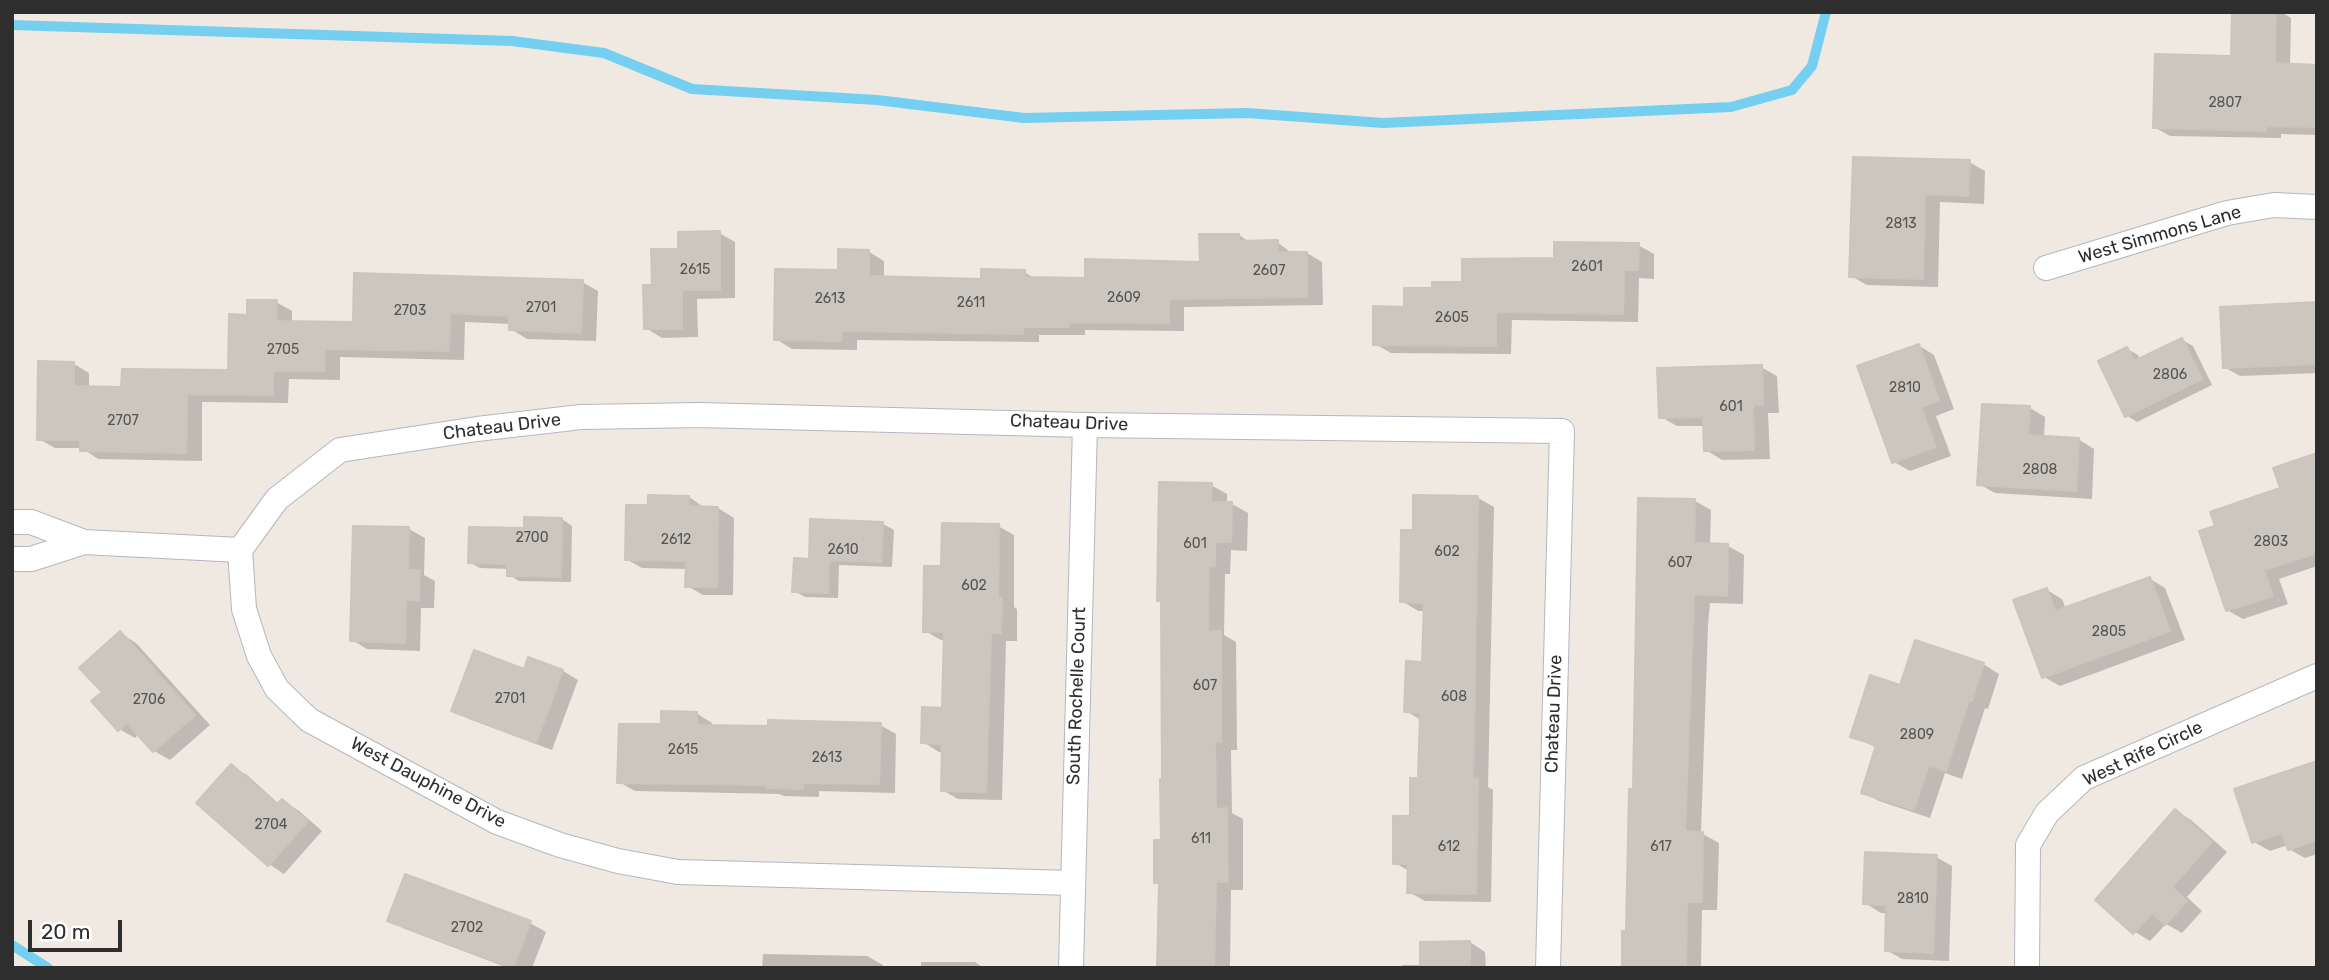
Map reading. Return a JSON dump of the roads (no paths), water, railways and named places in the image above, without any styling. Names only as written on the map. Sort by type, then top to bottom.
[{"type":"street","name":"West Simmons Lane","points":[[2046,268],[2227,213],[2274,205],[2317,207]]},
{"type":"street","name":"Chateau Drive","points":[[240,550],[276,499],[340,450],[477,429],[581,417],[700,415],[1085,425],[1562,431],[1548,968]]},
{"type":"street","name":"South Rochelle Court","points":[[1071,968],[1085,425]]},
{"type":"street","points":[[12,522],[31,522],[84,542],[240,550]]},
{"type":"street","points":[[12,559],[31,559],[84,542]]},
{"type":"street","name":"West Dauphine Drive","points":[[240,550],[244,609],[259,656],[277,689],[309,720],[498,822],[561,845],[618,861],[678,872],[1072,883]]},
{"type":"street","name":"West Rife Circle","points":[[2027,968],[2028,845],[2047,813],[2084,778],[2317,676]]},
{"type":"waterway","points":[[12,25],[512,41],[604,53],[692,89],[877,100],[1024,118],[1247,113],[1383,123],[1731,107],[1792,90],[1812,66],[1826,12]]},
{"type":"waterway","points":[[12,945],[48,968]]}]
